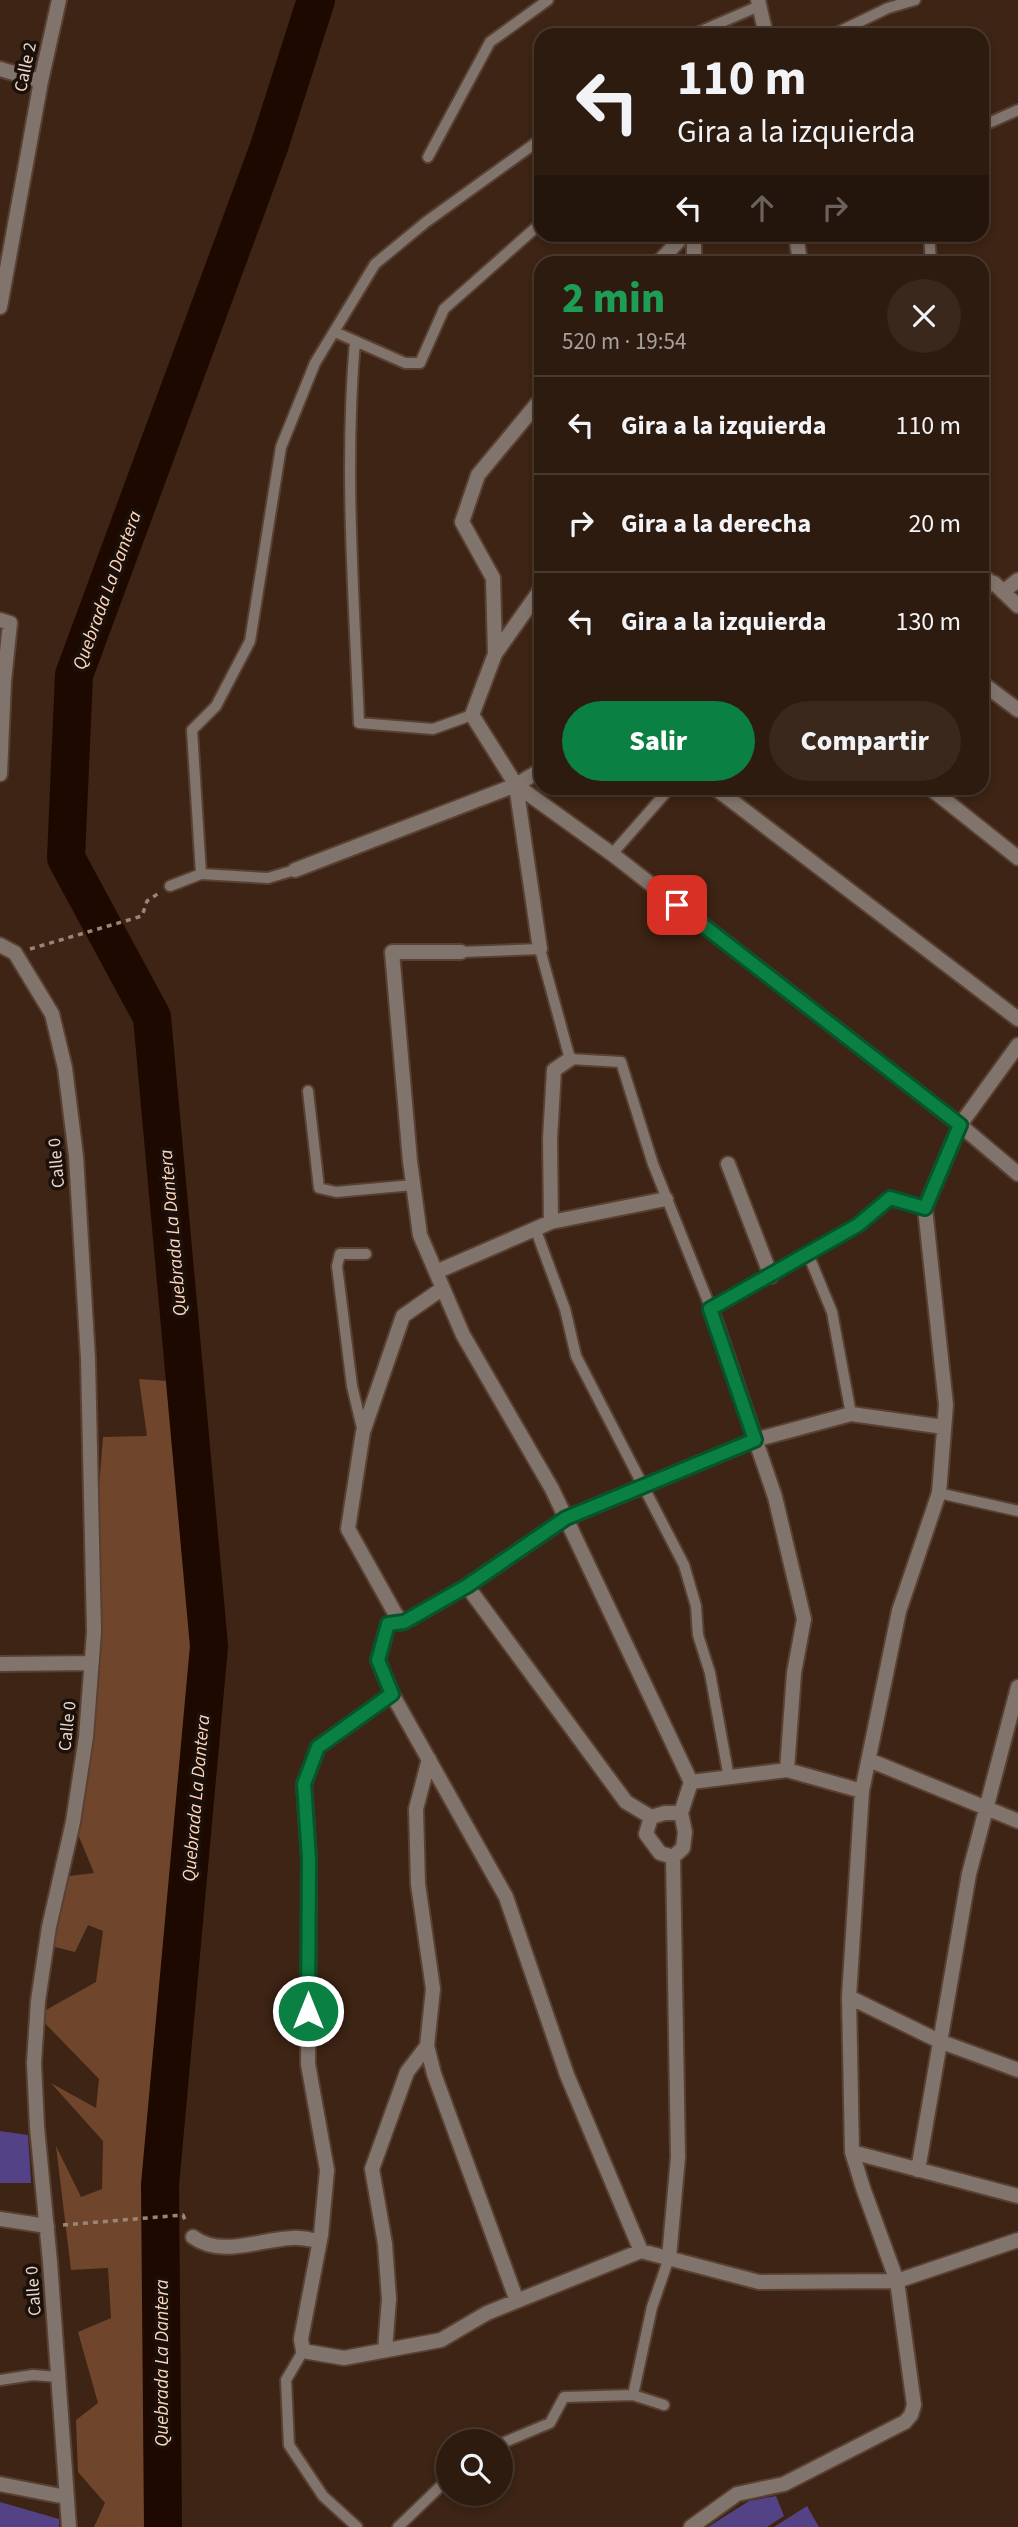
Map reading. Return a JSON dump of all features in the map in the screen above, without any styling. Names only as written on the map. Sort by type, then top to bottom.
[{"type":"street","name":"Calle 2","points":[[0,307],[41,81],[59,0]]},
{"type":"street","points":[[758,3],[764,28]]},
{"type":"street","points":[[0,69],[41,81]]},
{"type":"street","points":[[665,256],[678,242]]},
{"type":"street","points":[[495,654],[493,578],[463,522],[478,475],[534,407]]},
{"type":"street","points":[[1018,580],[998,587],[1018,606]]},
{"type":"street","points":[[534,599],[495,654],[472,715],[516,785],[611,854],[960,1125],[1018,1174]]},
{"type":"street","points":[[0,775],[5,621]]},
{"type":"street","points":[[989,688],[1018,710]]},
{"type":"street","points":[[295,870],[516,785],[534,774]]},
{"type":"street","points":[[516,785],[540,949]]},
{"type":"street","points":[[724,795],[1018,1018]]},
{"type":"street","points":[[939,795],[1018,858]]},
{"type":"street","name":"Calle 0","points":[[0,944],[15,953],[52,1014],[65,1068],[76,1156],[88,1359],[94,1632],[92,1663],[86,1737],[72,1822],[49,1927],[38,2001],[34,2063],[69,2527]]},
{"type":"street","points":[[461,951],[392,952],[420,1235],[463,1335],[566,1518],[691,1782],[681,1813],[685,1832],[683,1848],[673,1857],[678,2157],[669,2258]]},
{"type":"street","points":[[691,2527],[737,2494],[785,2484],[905,2422],[914,2405],[897,2281],[852,2152],[849,1997],[862,1791],[899,1611],[939,1493],[946,1405],[925,1208],[960,1125],[1018,1045]]},
{"type":"street","points":[[551,1222],[550,1139],[554,1070],[570,1059]]},
{"type":"street","points":[[728,1164],[771,1276]]},
{"type":"street","points":[[436,1272],[551,1222],[666,1199]]},
{"type":"street","points":[[404,1622],[396,1615],[348,1529],[363,1432],[403,1316],[443,1288]]},
{"type":"street","points":[[710,1309],[775,1497],[804,1619],[794,1674],[787,1770]]},
{"type":"street","points":[[641,2251],[567,2075],[506,1897],[392,1694],[378,1660],[388,1624],[404,1622],[467,1586],[566,1518],[755,1440],[851,1414],[944,1427]]},
{"type":"street","points":[[467,1586],[626,1802],[651,1817],[665,1813],[681,1813]]},
{"type":"street","points":[[0,1664],[92,1663]]},
{"type":"street","points":[[918,2170],[969,1874],[1018,1688]]},
{"type":"street","points":[[392,1694],[318,1747],[304,1784],[309,1859],[308,2064],[327,2169],[320,2241],[301,2339],[303,2351],[344,2358],[441,2340],[487,2313],[641,2251],[759,2282],[897,2281],[1018,2240]]},
{"type":"street","points":[[429,1759],[416,1810],[418,1884],[433,1989],[426,2046],[517,2301]]},
{"type":"street","points":[[869,1760],[1018,1821]]},
{"type":"street","points":[[691,1782],[787,1770],[862,1791]]},
{"type":"street","points":[[651,1817],[646,1834],[660,1853],[673,1857]]},
{"type":"street","points":[[849,1997],[939,2041],[1018,2070]]},
{"type":"street","points":[[385,2350],[389,2299],[385,2244],[372,2169],[407,2072],[426,2046]]},
{"type":"street","points":[[852,2152],[1018,2196]]},
{"type":"street","points":[[0,2219],[47,2226]]},
{"type":"street","points":[[193,2237],[211,2246],[255,2244],[293,2238],[320,2241]]},
{"type":"street","points":[[0,2484],[66,2497]]},
{"type":"lane","points":[[428,157],[490,42],[548,0]]},
{"type":"lane","points":[[847,28],[888,8],[915,0]]},
{"type":"lane","points":[[706,28],[758,3]]},
{"type":"lane","points":[[989,123],[1018,110]]},
{"type":"lane","points":[[201,874],[192,730],[216,706],[250,641],[281,447],[315,363],[375,264],[426,222],[534,144]]},
{"type":"lane","points":[[335,332],[405,363],[420,363],[444,309],[534,229]]},
{"type":"lane","points":[[355,341],[349,405],[359,723],[433,729],[472,715]]},
{"type":"lane","points":[[989,579],[998,587],[989,590]]},
{"type":"lane","points":[[611,854],[664,795]]},
{"type":"lane","points":[[170,886],[201,874],[268,878],[295,870]]},
{"type":"lane","points":[[461,951],[540,949],[570,1059],[621,1062],[653,1164],[710,1309],[858,1225],[890,1198],[925,1208]]},
{"type":"lane","points":[[308,1091],[319,1188],[336,1192],[413,1185]]},
{"type":"lane","points":[[535,1228],[565,1309],[576,1356],[684,1565],[696,1606],[698,1635],[710,1672],[729,1778]]},
{"type":"lane","points":[[363,1432],[352,1386],[337,1266],[340,1254],[366,1254]]},
{"type":"lane","points":[[808,1254],[832,1312],[851,1414]]},
{"type":"lane","points":[[939,1493],[1018,1511]]},
{"type":"lane","points":[[633,2395],[652,2307],[669,2258]]},
{"type":"lane","points":[[303,2351],[286,2380],[289,2445],[323,2496],[357,2527]]},
{"type":"lane","points":[[0,2380],[33,2375],[58,2377]]},
{"type":"lane","points":[[513,2439],[550,2423],[564,2396],[633,2395],[664,2405]]},
{"type":"lane","points":[[398,2527],[436,2491]]},
{"type":"path","points":[[15,953],[142,916],[147,901],[170,886]]},
{"type":"path","points":[[47,2226],[183,2215],[193,2237]]},
{"type":"shaded area","points":[[139,1379],[167,1381],[209,1646],[160,2185],[172,2527],[94,2527],[105,2503],[78,2472],[76,2420],[98,2403],[78,2332],[111,2318],[108,2268],[71,2270],[56,2146],[81,2197],[102,2189],[103,2141],[51,2083],[96,2108],[99,2079],[37,2015],[96,1982],[103,1931],[88,1925],[75,1952],[47,1945],[61,1877],[94,1873],[73,1822],[103,1437],[147,1436]]},
{"type":"building","points":[[0,2131],[28,2135],[31,2183],[0,2183]]},
{"type":"building","points":[[776,2496],[784,2516],[767,2527],[708,2527],[749,2501]]},
{"type":"building","points":[[0,2502],[59,2519],[59,2527],[0,2527]]},
{"type":"building","points":[[807,2506],[819,2527],[774,2527]]},
{"type":"waterway","name":"Quebrada La Dantera","points":[[163,2527],[160,2185],[209,1646],[152,1017],[66,858],[74,675],[269,147],[316,0]]},
{"type":"route","points":[[308,2011],[309,1859],[304,1784],[318,1747],[392,1694],[378,1660],[388,1624],[404,1622],[467,1586],[566,1518],[755,1440],[710,1309],[858,1225],[890,1198],[925,1208],[960,1125],[677,905]]}]
